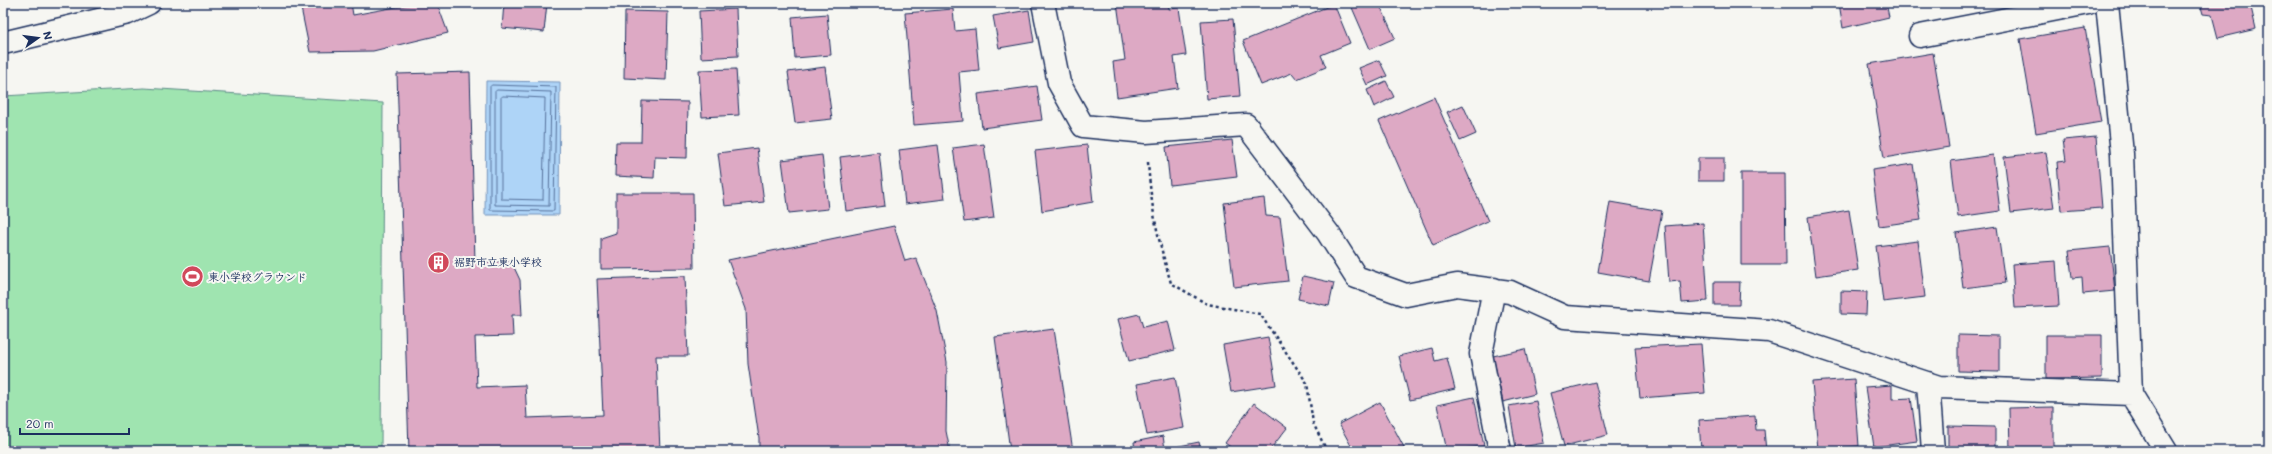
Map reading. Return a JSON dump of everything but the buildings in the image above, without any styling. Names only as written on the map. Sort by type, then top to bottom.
[{"type":"street","points":[[3,43],[128,13],[149,3]]},
{"type":"street","points":[[1043,3],[1059,83],[1083,126],[1146,132],[1246,125],[1328,233],[1356,277],[1406,295],[1457,285],[1510,292],[1564,317],[1769,331],[1939,387],[2131,394]]},
{"type":"street","points":[[1920,36],[2088,3]]},
{"type":"street","points":[[2107,3],[2122,154],[2131,394],[2166,451]]},
{"type":"street","points":[[1494,289],[1481,354],[1500,451]]},
{"type":"street","points":[[1928,383],[1934,451]]},
{"type":"path","points":[[1146,132],[1152,208],[1157,239],[1171,283],[1207,304],[1260,314],[1307,383],[1313,423],[1327,451]]},
{"type":"green space","name":"東小学校グラウンド","points":[[144,88],[383,103],[381,451],[3,451],[3,96]]},
{"type":"water","points":[[486,81],[560,82],[559,215],[485,215]]},
{"type":"place","name":"裾野市立東小学校","points":[[439,262]]},
{"type":"place","name":"東小学校グラウンド","points":[[193,277]]}]
